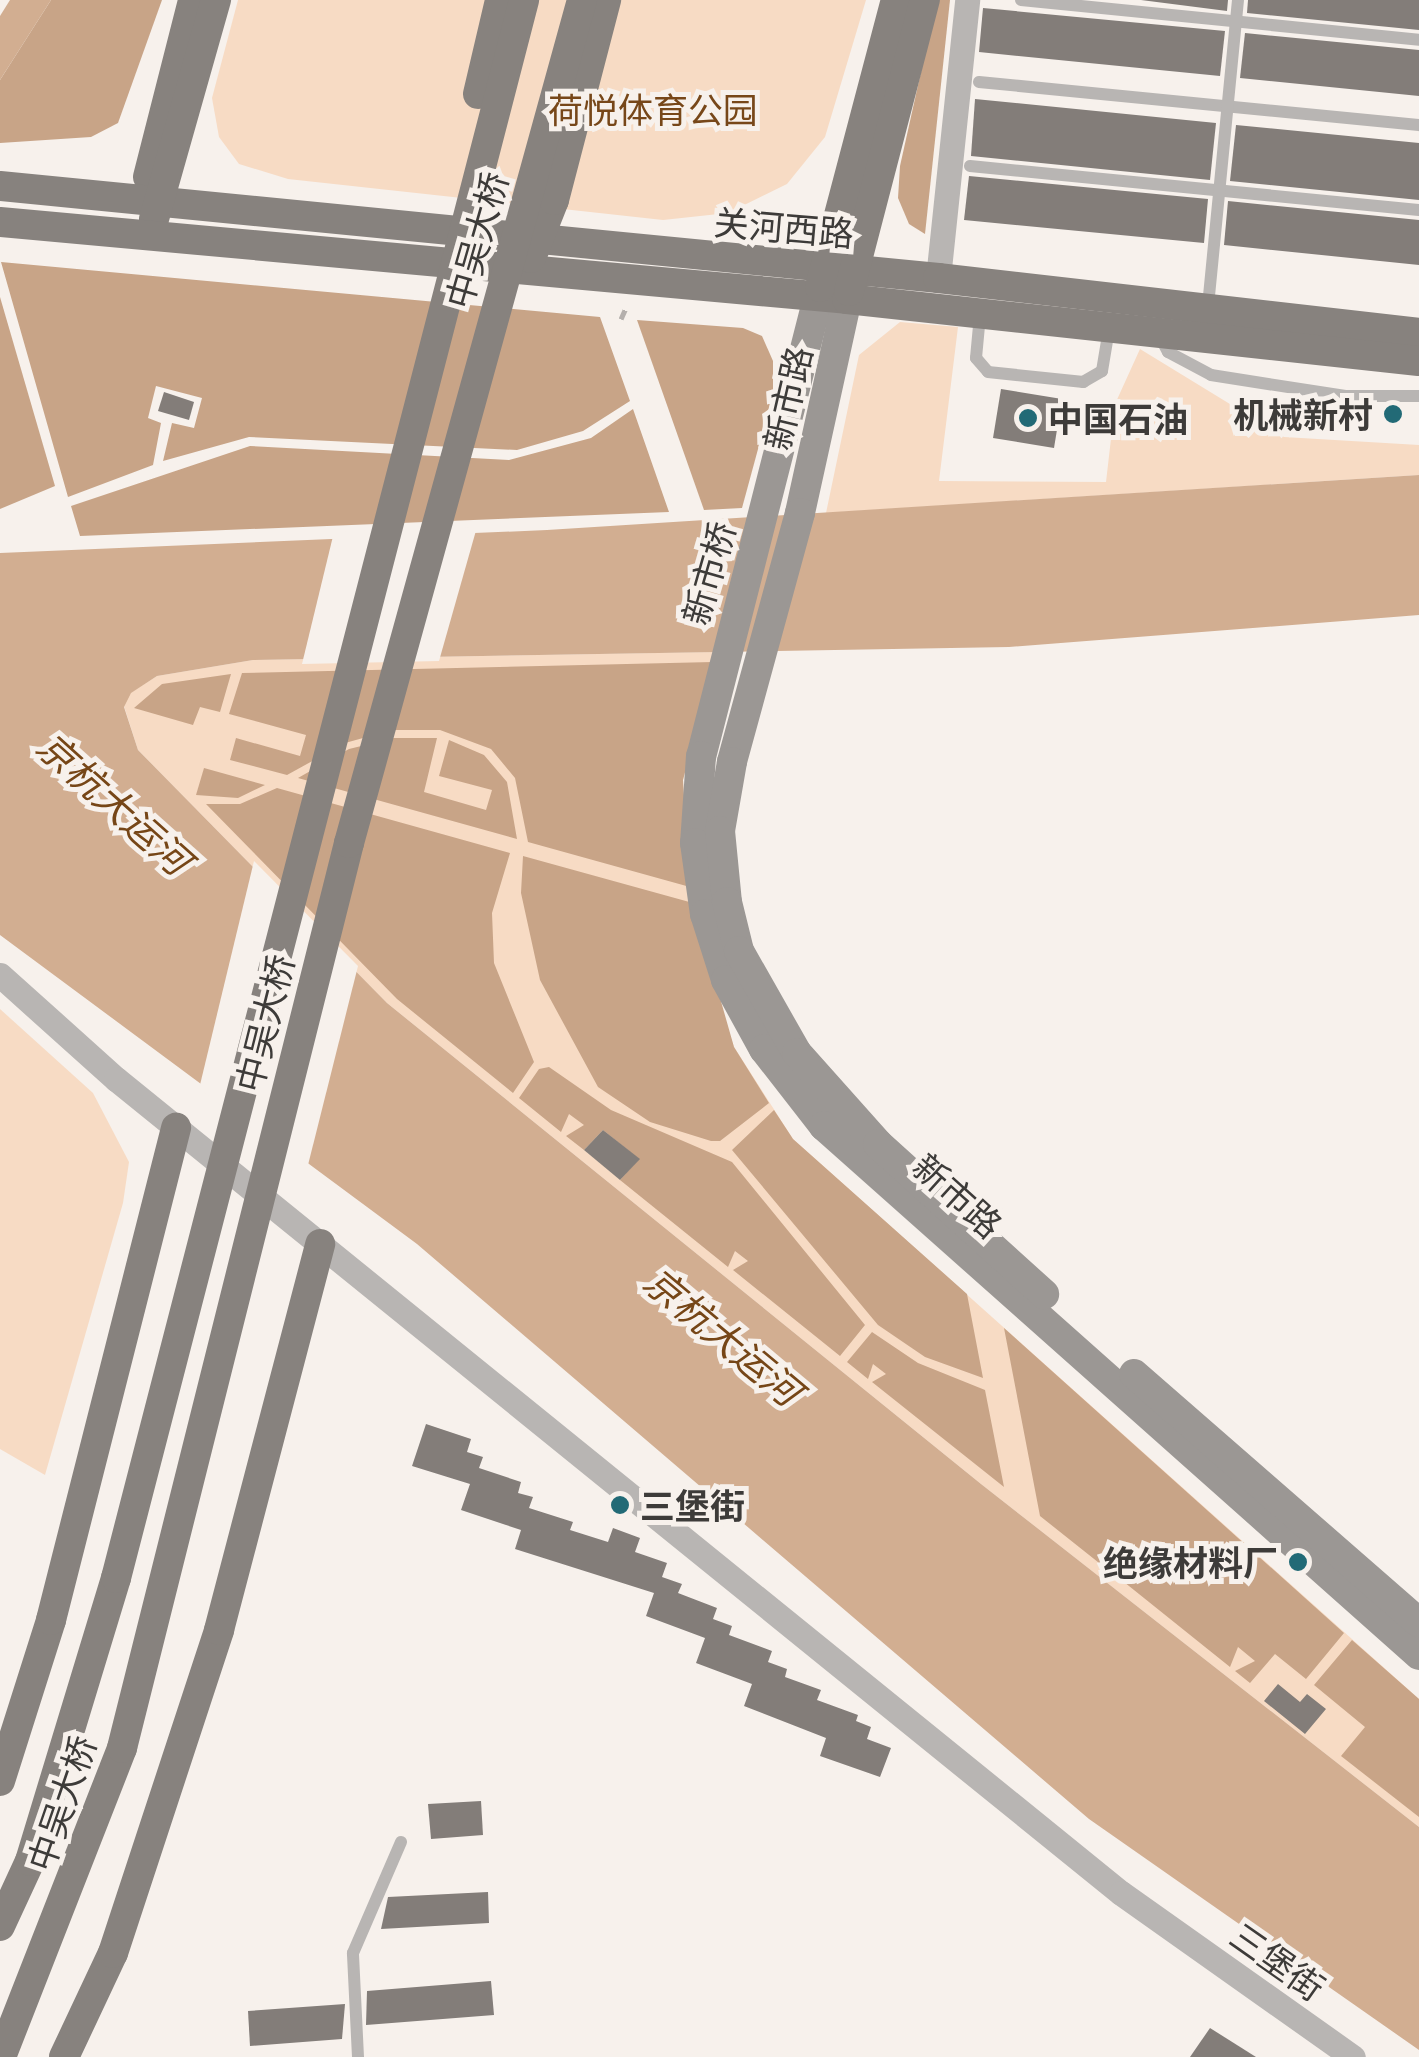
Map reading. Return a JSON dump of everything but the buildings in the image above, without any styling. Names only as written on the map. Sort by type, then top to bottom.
[{"type":"main road","points":[[145,234],[193,0]]},
{"type":"main road","points":[[152,201],[216,0]]},
{"type":"main road","points":[[408,442],[430,295],[500,0]]},
{"type":"main road","name":"中吴大桥","points":[[0,1926],[30,1861],[116,1578],[524,0]]},
{"type":"main road","name":"中吴大桥","points":[[2,2057],[122,1748],[344,862],[582,0]]},
{"type":"main road","points":[[454,456],[554,200],[606,0]]},
{"type":"main road","points":[[836,284],[896,0]]},
{"type":"main road","points":[[836,284],[924,0]]},
{"type":"main road","name":"关河西路","points":[[0,186],[836,284],[980,313],[1109,329],[1419,360]]},
{"type":"main road","name":"关河西路","points":[[0,222],[836,284],[938,278],[1419,333]]},
{"type":"main road","points":[[0,1781],[51,1620],[176,1128]]},
{"type":"main road","points":[[64,2057],[113,1953],[219,1630],[320,1244]]},
{"type":"street","points":[[938,278],[967,0]]},
{"type":"street","name":"新市路","points":[[765,508],[836,284]]},
{"type":"street","name":"新市路","points":[[800,513],[836,284]]},
{"type":"street","name":"新市桥","points":[[723,658],[765,508]]},
{"type":"street","name":"新市桥","points":[[756,663],[800,513]]},
{"type":"street","name":"新市路","points":[[723,658],[701,756],[695,842],[705,914],[726,980],[764,1048],[824,1126],[1419,1655]]},
{"type":"street","name":"新市路","points":[[756,663],[720,831],[727,902],[739,951],[797,1053],[878,1144],[1419,1622]]},
{"type":"street","name":"三堡街","points":[[0,975],[176,1128],[1121,1893],[1353,2057]]},
{"type":"lane","points":[[1021,0],[1419,40]]},
{"type":"lane","points":[[1208,309],[1238,0]]},
{"type":"lane","points":[[979,82],[1419,125]]},
{"type":"lane","points":[[970,166],[1419,210]]},
{"type":"lane","points":[[980,313],[976,358],[988,372],[1083,382],[1102,371],[1109,329]]},
{"type":"lane","points":[[1159,335],[1168,352],[1211,374],[1345,396],[1419,396]]},
{"type":"lane","points":[[358,2057],[352,1953],[401,1842]]},
{"type":"green space","name":"荷悦体育公园","points":[[238,0],[866,0],[825,137],[787,184],[728,213],[663,220],[288,179],[239,164],[219,137],[212,98]]},
{"type":"green space","points":[[900,322],[958,327],[939,481],[1106,482],[1115,404],[1140,349],[1284,437],[1419,445],[1419,475],[826,513],[859,355]]},
{"type":"green space","points":[[715,652],[683,780],[683,852],[701,950],[734,1047],[793,1139],[1419,1699],[1419,1827],[981,1484],[387,1003],[138,750],[124,706],[130,693],[157,676],[253,660]]},
{"type":"green space","points":[[0,1009],[93,1093],[129,1162],[123,1203],[45,1475],[0,1449]]},
{"type":"shaded area","points":[[51,0],[162,0],[118,123],[91,137],[0,143],[0,80]]},
{"type":"shaded area","points":[[937,0],[950,0],[925,234],[909,224],[898,198],[900,166]]},
{"type":"shaded area","points":[[1,262],[600,317],[630,401],[583,431],[517,450],[249,437],[163,461],[172,423],[194,428],[202,398],[156,386],[148,418],[161,423],[153,465],[68,497]]},
{"type":"shaded area","points":[[0,297],[55,486],[0,509]]},
{"type":"shaded area","points":[[637,320],[743,328],[762,336],[773,361],[773,394],[742,508],[704,510]]},
{"type":"shaded area","points":[[633,409],[669,512],[80,536],[71,506],[250,446],[509,460],[591,438]]},
{"type":"shaded area","points":[[713,662],[683,780],[690,887],[528,842],[515,778],[491,749],[440,730],[392,730],[345,743],[287,775],[230,760],[236,738],[300,756],[306,735],[229,714],[242,673]]},
{"type":"shaded area","points":[[231,674],[220,712],[200,707],[193,725],[134,708],[162,684]]},
{"type":"shaded area","points":[[394,738],[437,738],[424,792],[486,810],[492,790],[439,776],[449,740],[484,755],[507,782],[517,839],[298,778],[349,749]]},
{"type":"shaded area","points":[[204,768],[265,785],[238,798],[196,795]]},
{"type":"shaded area","points":[[277,788],[510,853],[492,913],[494,963],[534,1062],[513,1093],[397,999],[206,804],[240,804]]},
{"type":"shaded area","points":[[523,856],[693,903],[734,1047],[769,1103],[720,1141],[711,1141],[650,1122],[598,1087],[540,980],[521,893]]},
{"type":"shaded area","points":[[549,1067],[611,1110],[732,1162],[865,1325],[840,1356],[733,1270],[748,1261],[735,1251],[728,1267],[620,1180],[639,1159],[603,1130],[584,1150],[566,1136],[584,1125],[569,1114],[561,1132],[519,1098],[539,1069]]},
{"type":"shaded area","points":[[774,1110],[793,1139],[967,1294],[983,1378],[925,1357],[878,1325],[732,1150]]},
{"type":"shaded area","points":[[1004,1328],[1344,1633],[1306,1679],[1275,1654],[1250,1683],[1235,1671],[1255,1661],[1238,1647],[1230,1667],[1124,1582],[1142,1572],[1125,1558],[1118,1578],[1040,1516]]},
{"type":"shaded area","points":[[872,1332],[918,1363],[985,1390],[1004,1487],[872,1382],[886,1374],[873,1364],[868,1379],[847,1362]]},
{"type":"shaded area","points":[[1352,1640],[1419,1699],[1419,1817],[1341,1756],[1365,1727],[1314,1685]]},
{"type":"water","points":[[10,0],[51,0],[0,80],[0,16]]},
{"type":"water","name":"京杭大运河","points":[[1419,475],[1419,615],[1009,647],[253,660],[157,676],[131,693],[124,707],[138,750],[387,1003],[981,1484],[1419,1827],[1419,2050],[1089,1819],[417,1244],[0,935],[0,553],[547,530]]},
{"type":"pier","points":[[477,527],[439,661],[302,664],[334,532]]},
{"type":"pier","points":[[254,861],[358,966],[307,1169],[199,1089]]},
{"type":"place","name":"机械新村","points":[[1393,414]]},
{"type":"place","name":"中国石油","points":[[1028,418]]},
{"type":"place","name":"三堡街","points":[[620,1505]]},
{"type":"place","name":"绝缘材料厂","points":[[1298,1562]]}]
